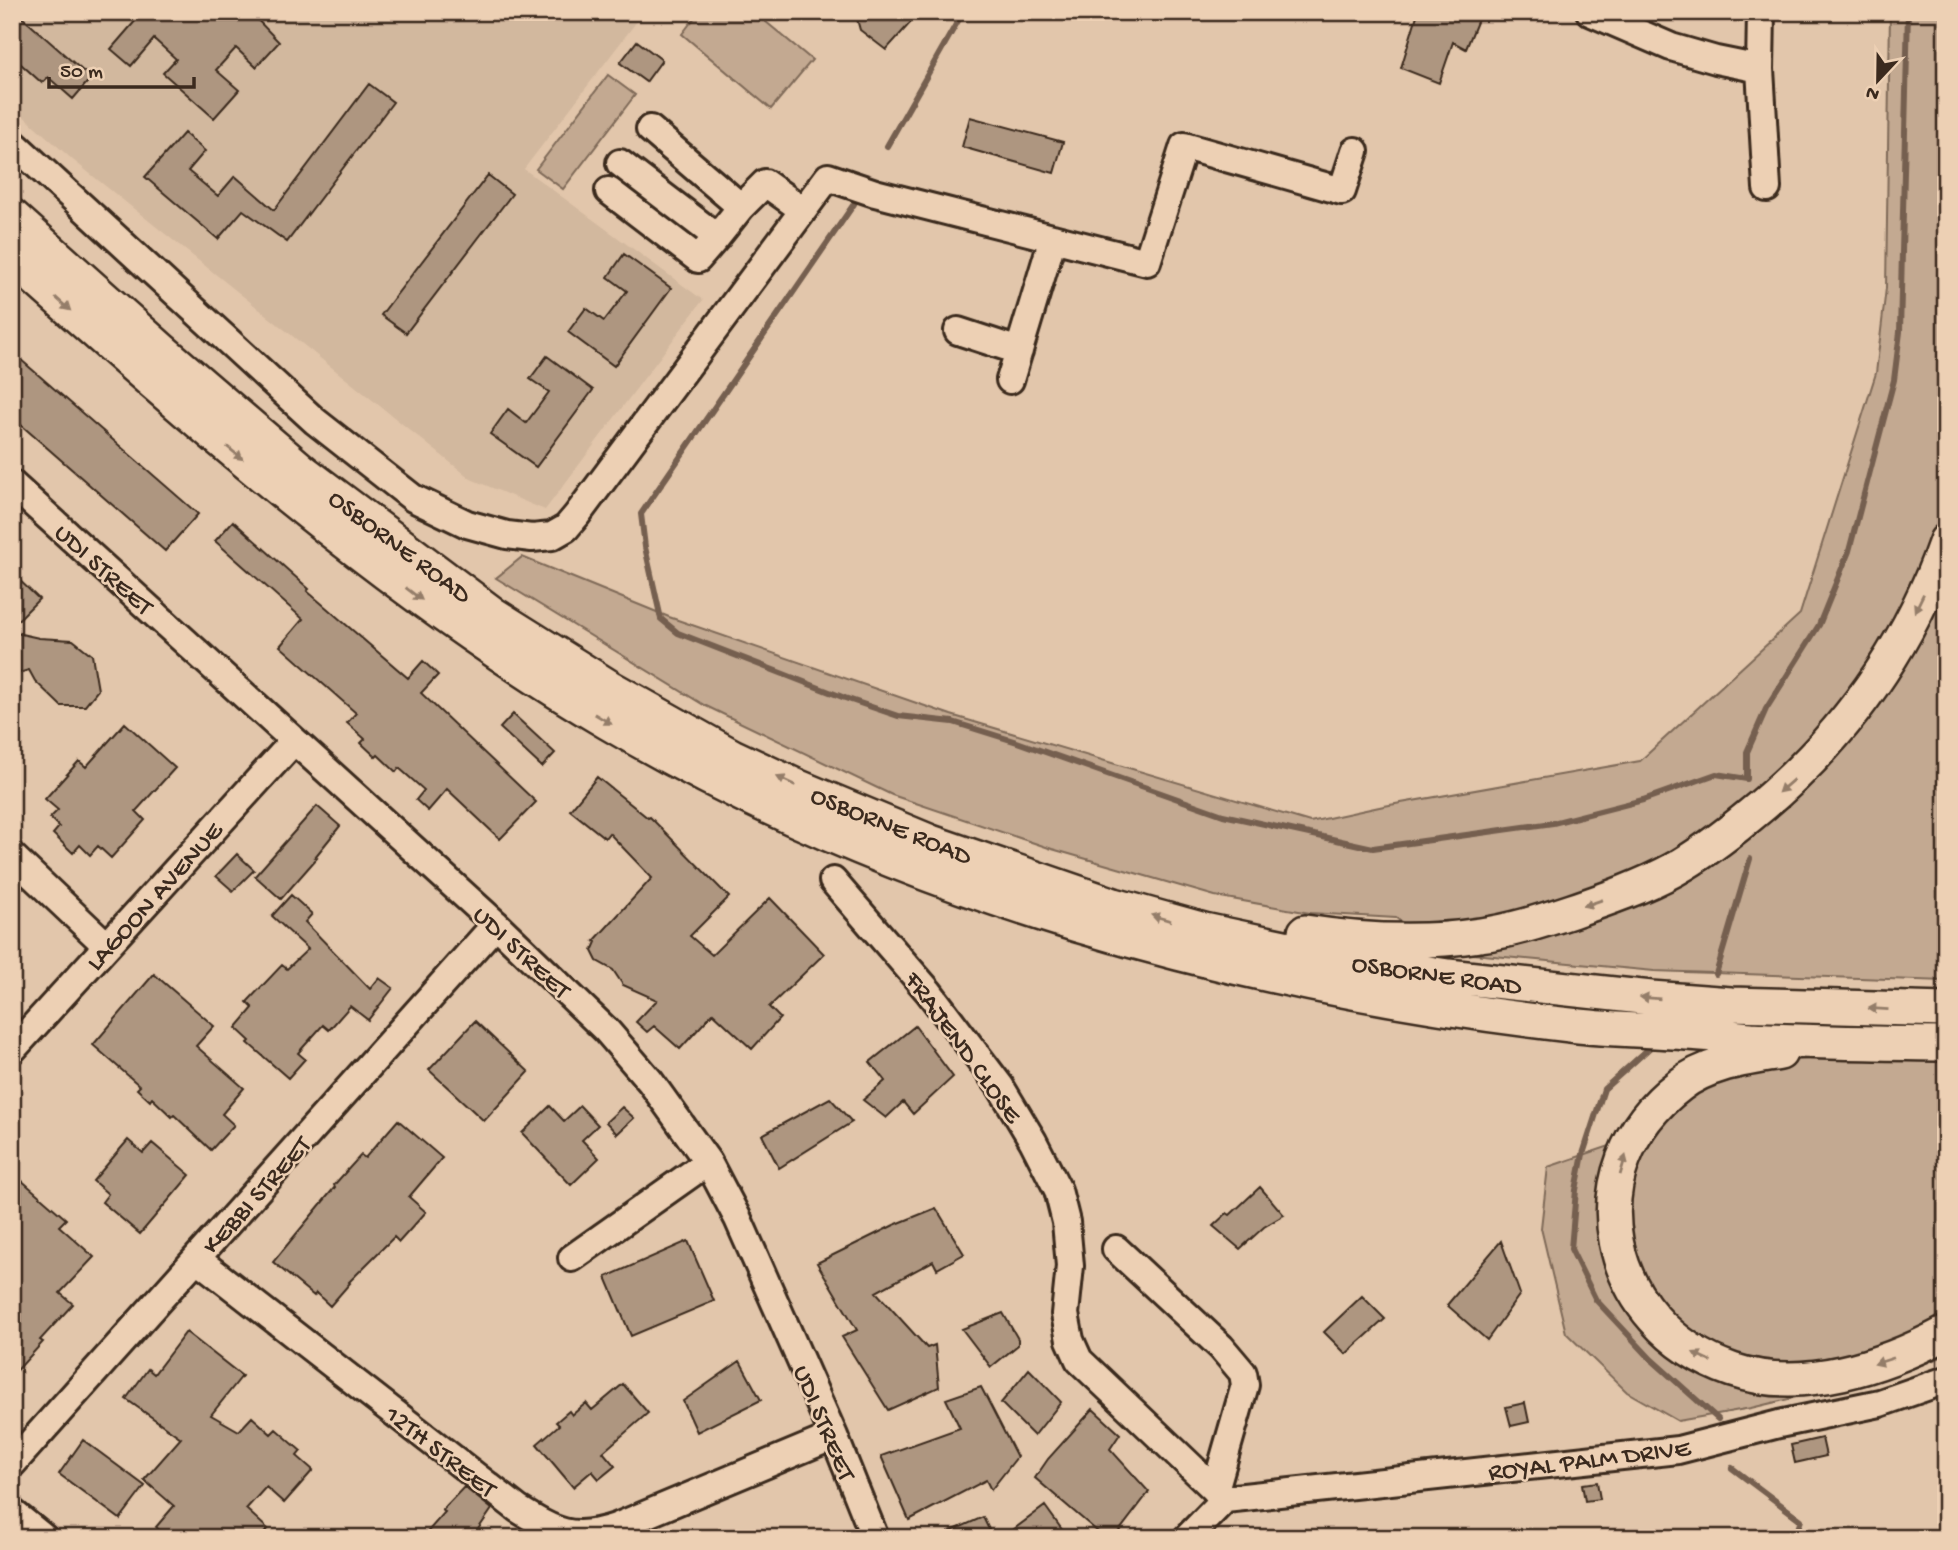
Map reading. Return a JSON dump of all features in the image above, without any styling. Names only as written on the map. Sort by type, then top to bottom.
[{"type":"main road","name":"OSBORNE ROAD","points":[[12,216],[304,472],[493,614],[611,688],[732,756],[931,842],[1114,905],[1204,930],[1355,962],[1547,988],[1731,1004],[1946,1010]]},
{"type":"main road","name":"OSBORNE ROAD","points":[[12,258],[217,439],[319,522],[473,636],[605,721],[673,759],[752,799],[831,834],[985,894],[1087,929],[1236,969],[1334,990],[1583,1026],[1751,1039],[1946,1044]]},
{"type":"main road","points":[[1204,930],[1268,926],[1368,940],[1428,940],[1480,936],[1530,925],[1630,891],[1675,869],[1716,843],[1797,776],[1837,734],[1875,685],[1914,615],[1946,541]]},
{"type":"main road","points":[[1852,1042],[1741,1059],[1709,1069],[1681,1083],[1657,1105],[1637,1132],[1623,1160],[1613,1225],[1619,1256],[1630,1287],[1651,1316],[1676,1340],[1697,1355],[1734,1371],[1800,1379],[1849,1370],[1912,1352],[1946,1334]]},
{"type":"street","points":[[1590,12],[1671,47],[1716,61],[1760,69]]},
{"type":"street","points":[[1760,12],[1760,69],[1767,188]]},
{"type":"street","points":[[650,129],[741,207]]},
{"type":"street","points":[[12,142],[315,421],[413,498],[467,524],[507,535],[532,538],[552,536],[566,528],[578,515],[828,177],[875,192],[1147,262],[1184,146],[1342,191],[1355,151]]},
{"type":"street","points":[[620,163],[717,237]]},
{"type":"street","points":[[609,191],[698,260],[741,207],[765,183],[803,210]]},
{"type":"street","points":[[1010,380],[1053,238]]},
{"type":"street","points":[[958,331],[1019,351]]},
{"type":"street","name":"UDI STREET","points":[[12,484],[496,924],[607,1031],[650,1081],[708,1162],[738,1219],[834,1436],[875,1538]]},
{"type":"street","name":"LAGOON AVENUE","points":[[12,1050],[294,741]]},
{"type":"street","points":[[12,856],[106,945]]},
{"type":"street","name":"FRAJEND CLOSE","points":[[834,881],[929,992],[1000,1086],[1033,1141],[1058,1190],[1066,1222],[1070,1265],[1065,1314],[1070,1340],[1079,1360],[1220,1495]]},
{"type":"street","name":"KEBBI STREET","points":[[12,1464],[496,924]]},
{"type":"street","points":[[572,1258],[708,1162]]},
{"type":"street","points":[[1116,1249],[1221,1347],[1243,1373],[1245,1385],[1220,1495],[1187,1538]]},
{"type":"street","name":"12TH STREET","points":[[197,1259],[518,1509],[568,1535],[601,1532],[616,1527],[834,1436]]},
{"type":"street","name":"ROYAL PALM DRIVE","points":[[1220,1495],[1629,1457],[1678,1450],[1779,1424],[1880,1403],[1946,1380]]},
{"type":"street","points":[[12,1512],[44,1538]]},
{"type":"shaded area","points":[[12,12],[644,12],[524,169],[703,300],[545,510],[471,479],[73,160],[12,106]]},
{"type":"shaded area","points":[[699,12],[754,12],[812,60],[771,109],[682,34]]},
{"type":"shaded area","points":[[1890,12],[1946,12],[1946,981],[1654,971],[1441,951],[1396,918],[1310,913],[1215,896],[1052,849],[892,795],[704,705],[496,578],[522,557],[669,617],[951,715],[1310,822],[1384,806],[1640,761],[1800,614],[1876,373],[1886,288]]},
{"type":"shaded area","points":[[608,75],[635,95],[563,189],[536,169]]},
{"type":"shaded area","points":[[1837,1056],[1946,1059],[1946,1355],[1909,1370],[1751,1408],[1678,1421],[1627,1392],[1566,1333],[1541,1228],[1548,1167],[1651,1132],[1687,1089],[1740,1066]]},
{"type":"building","points":[[12,12],[16,12],[91,78],[73,99],[48,77],[42,83],[12,56]]},
{"type":"building","points":[[143,12],[250,12],[279,42],[256,67],[236,48],[216,70],[239,90],[214,118],[163,73],[176,59],[154,39],[131,66],[111,49]]},
{"type":"building","points":[[855,12],[920,12],[886,50],[860,30]]},
{"type":"building","points":[[1418,12],[1481,12],[1466,49],[1453,42],[1439,83],[1401,68]]},
{"type":"building","points":[[637,41],[662,60],[646,82],[620,63]]},
{"type":"building","points":[[369,84],[393,102],[287,242],[243,210],[218,239],[145,177],[184,133],[205,151],[188,171],[218,196],[235,176],[274,210]]},
{"type":"building","points":[[970,117],[1063,142],[1054,173],[962,147]]},
{"type":"building","points":[[488,175],[512,194],[406,333],[381,315]]},
{"type":"building","points":[[624,254],[671,288],[614,366],[568,332],[586,308],[604,321],[627,291],[608,277]]},
{"type":"building","points":[[12,352],[198,514],[165,551],[12,417]]},
{"type":"building","points":[[547,356],[593,390],[536,467],[490,434],[508,409],[526,423],[549,392],[530,379]]},
{"type":"building","points":[[233,521],[309,589],[307,591],[408,678],[423,661],[438,675],[421,693],[536,802],[500,839],[447,789],[428,811],[416,800],[424,790],[399,768],[396,772],[361,743],[365,739],[347,723],[356,713],[280,646],[303,619],[215,541]]},
{"type":"building","points":[[12,573],[39,599],[12,626]]},
{"type":"building","points":[[12,632],[39,638],[73,640],[92,655],[98,690],[85,706],[61,706],[35,681],[29,670],[19,673],[12,667]]},
{"type":"building","points":[[513,714],[555,753],[542,767],[500,728]]},
{"type":"building","points":[[125,723],[175,768],[136,811],[145,820],[111,858],[98,846],[90,855],[80,845],[73,853],[53,834],[59,827],[50,818],[58,810],[45,799],[79,761],[86,767]]},
{"type":"building","points":[[597,777],[650,817],[729,897],[690,936],[712,955],[770,898],[824,954],[769,1007],[780,1018],[752,1049],[713,1013],[680,1049],[654,1026],[647,1032],[636,1022],[657,1000],[623,985],[613,970],[597,961],[592,951],[596,942],[594,941],[652,878],[609,833],[605,838],[570,810]]},
{"type":"building","points":[[317,806],[340,826],[315,857],[317,858],[281,899],[255,876]]},
{"type":"building","points":[[237,854],[254,870],[233,891],[216,876]]},
{"type":"building","points":[[291,895],[312,914],[305,922],[370,989],[379,978],[393,988],[368,1020],[350,1006],[329,1030],[323,1025],[298,1053],[305,1059],[288,1078],[248,1043],[250,1041],[236,1028],[253,1008],[247,1002],[282,965],[287,969],[308,949],[272,916]]},
{"type":"building","points":[[154,974],[214,1026],[196,1046],[244,1088],[222,1114],[234,1125],[211,1150],[174,1115],[172,1117],[152,1098],[150,1101],[137,1089],[140,1086],[93,1045]]},
{"type":"building","points":[[475,1021],[529,1072],[484,1121],[429,1070]]},
{"type":"building","points":[[915,1026],[953,1077],[913,1114],[903,1102],[886,1118],[863,1100],[885,1081],[870,1062]]},
{"type":"building","points":[[830,1098],[852,1122],[779,1168],[762,1135]]},
{"type":"building","points":[[550,1106],[564,1121],[580,1106],[598,1125],[582,1140],[599,1158],[571,1185],[522,1133]]},
{"type":"building","points":[[622,1107],[634,1118],[617,1134],[606,1122]]},
{"type":"building","points":[[398,1120],[442,1158],[409,1197],[426,1212],[399,1242],[394,1237],[349,1282],[330,1306],[273,1262],[334,1185],[361,1155],[365,1158]]},
{"type":"building","points":[[128,1140],[143,1153],[152,1143],[190,1175],[140,1234],[102,1202],[108,1194],[93,1181]]},
{"type":"building","points":[[12,1172],[66,1219],[59,1226],[94,1257],[60,1293],[73,1304],[12,1376]]},
{"type":"building","points":[[1260,1187],[1284,1215],[1264,1227],[1240,1249],[1213,1226],[1227,1213],[1230,1215]]},
{"type":"building","points":[[936,1208],[964,1254],[937,1269],[933,1261],[876,1292],[927,1348],[935,1345],[939,1387],[888,1410],[842,1337],[857,1330],[817,1263],[894,1225]]},
{"type":"building","points":[[688,1241],[714,1301],[631,1336],[606,1277]]},
{"type":"building","points":[[1501,1241],[1520,1294],[1487,1340],[1447,1305]]},
{"type":"building","points":[[1362,1296],[1385,1319],[1346,1354],[1324,1332]]},
{"type":"building","points":[[1003,1313],[1018,1339],[1018,1345],[991,1367],[962,1329]]},
{"type":"building","points":[[186,1332],[242,1376],[211,1415],[239,1431],[252,1417],[271,1434],[276,1429],[301,1451],[297,1456],[313,1470],[284,1503],[266,1487],[246,1509],[268,1529],[260,1538],[168,1538],[156,1527],[174,1506],[144,1480],[181,1438],[126,1399],[148,1369],[154,1374]]},
{"type":"building","points":[[740,1361],[761,1400],[697,1432],[683,1401]]},
{"type":"building","points":[[1029,1369],[1061,1402],[1034,1436],[1001,1403]]},
{"type":"building","points":[[623,1384],[648,1413],[603,1452],[615,1466],[599,1479],[592,1471],[573,1487],[537,1444],[559,1425],[556,1422],[569,1411],[572,1415],[586,1403],[592,1410]]},
{"type":"building","points":[[981,1387],[1017,1457],[991,1490],[986,1480],[909,1520],[881,1456],[960,1428],[946,1399]]},
{"type":"building","points":[[1525,1403],[1529,1422],[1511,1426],[1506,1407]]},
{"type":"building","points":[[1093,1409],[1120,1434],[1110,1449],[1149,1492],[1114,1538],[1105,1538],[1035,1478],[1048,1459]]},
{"type":"building","points":[[1822,1438],[1826,1456],[1795,1463],[1791,1445]]},
{"type":"building","points":[[83,1440],[145,1486],[120,1519],[59,1474]]},
{"type":"building","points":[[1597,1482],[1600,1499],[1585,1501],[1582,1484]]},
{"type":"building","points":[[464,1487],[492,1509],[472,1538],[422,1538],[445,1512],[442,1510]]},
{"type":"building","points":[[1045,1506],[1068,1538],[1002,1538]]},
{"type":"building","points":[[983,1517],[993,1538],[936,1538]]},
{"type":"waterway","points":[[887,146],[963,12]]},
{"type":"waterway","points":[[854,204],[641,514],[645,547],[661,619],[678,633],[845,698],[898,716],[953,722],[1223,815],[1373,848],[1553,823],[1643,800],[1716,774],[1747,779],[1747,752],[1766,709],[1819,625],[1849,551],[1894,380],[1900,332],[1908,12]]},
{"type":"waterway","points":[[1716,974],[1750,859]]},
{"type":"waterway","points":[[1655,1043],[1604,1089],[1583,1154],[1576,1190],[1571,1249],[1596,1300],[1651,1359],[1718,1419]]},
{"type":"waterway","points":[[1732,1468],[1801,1520],[1795,1538]]}]
